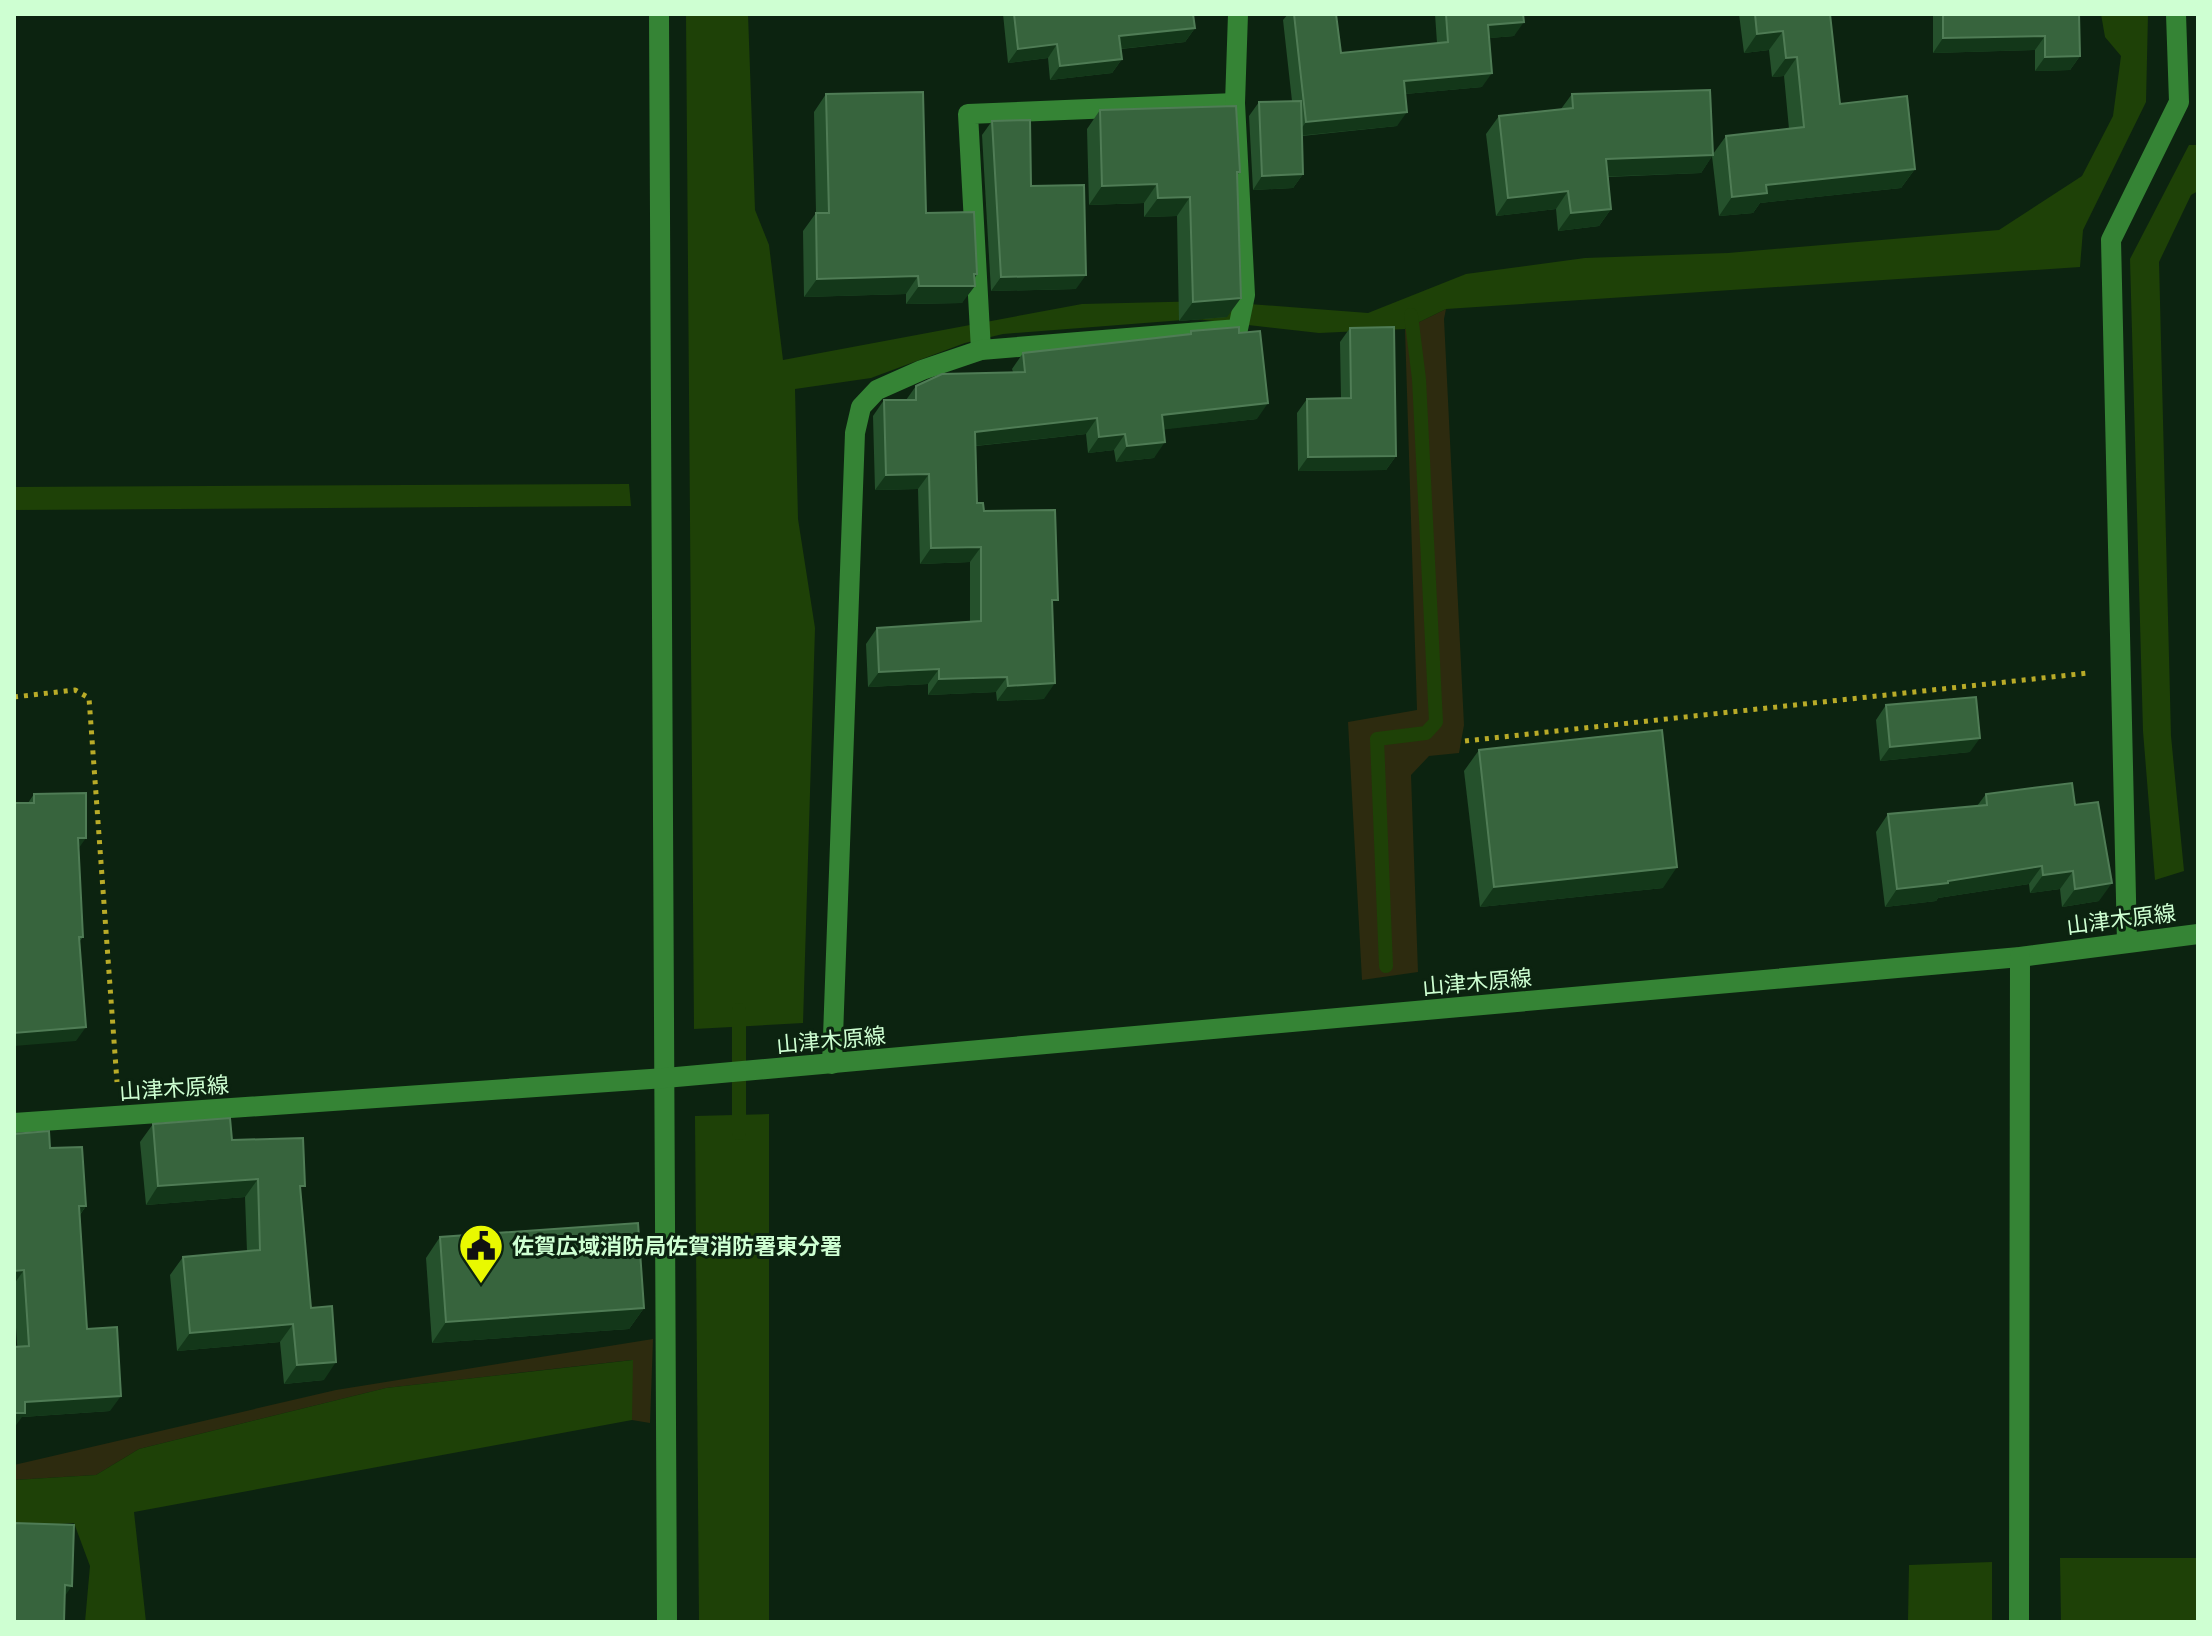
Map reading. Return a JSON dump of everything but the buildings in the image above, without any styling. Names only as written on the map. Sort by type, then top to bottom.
[{"type":"street","points":[[659,14],[667,1622]]},
{"type":"street","points":[[832,1064],[855,433],[861,407],[877,390],[922,370],[981,350],[1238,329],[1245,295],[1235,103],[1238,14]]},
{"type":"street","points":[[2127,942],[2111,240],[2179,102],[2176,14]]},
{"type":"street","points":[[981,350],[968,114],[1235,103]]},
{"type":"street","name":"山津木原線","points":[[14,1123],[832,1064],[2020,957],[2198,934]]},
{"type":"street","points":[[2019,1622],[2020,957]]},
{"type":"path","points":[[1465,741],[2120,669]]},
{"type":"path","points":[[14,697],[75,690],[89,698],[118,1080],[102,1117]]},
{"type":"shaded area","points":[[686,14],[748,14],[755,210],[769,245],[783,360],[1082,304],[1210,301],[1368,313],[1466,274],[1585,258],[1728,253],[1999,230],[2082,176],[2113,116],[2121,56],[2105,37],[2101,14],[2148,14],[2146,102],[2083,230],[2080,267],[1446,309],[1405,329],[1319,333],[1196,319],[1003,334],[965,343],[871,378],[795,389],[798,519],[815,628],[803,1023],[694,1029]]},
{"type":"shaded area","points":[[2189,145],[2198,145],[2198,191],[2191,195],[2159,262],[2171,736],[2184,871],[2155,880],[2143,731],[2130,259]]},
{"type":"shaded area","points":[[1446,309],[1444,319],[1464,725],[1459,753],[1429,756],[1411,775],[1418,972],[1362,980],[1348,722],[1417,710],[1405,329]]},
{"type":"shaded area","points":[[629,484],[631,506],[14,510],[14,487]]},
{"type":"shaded area","points":[[769,1114],[769,1622],[699,1622],[695,1116]]},
{"type":"shaded area","points":[[653,1339],[650,1423],[632,1420],[632,1360],[386,1388],[139,1449],[96,1475],[14,1480],[14,1465],[336,1390]]},
{"type":"shaded area","points":[[633,1360],[632,1420],[134,1512],[146,1622],[85,1622],[90,1566],[74,1523],[14,1527],[14,1480],[96,1475],[139,1449],[386,1388]]},
{"type":"shaded area","points":[[2060,1558],[2198,1558],[2198,1622],[2061,1622]]},
{"type":"shaded area","points":[[1992,1562],[1992,1622],[1908,1622],[1909,1565]]},
{"type":"waterway","points":[[1386,966],[1377,739],[1426,733],[1436,722],[1419,379],[1411,315]]},
{"type":"waterway","points":[[739,1010],[739,1133]]},
{"type":"place","name":"佐賀広域消防局佐賀消防署東分署","points":[[481,1285]]}]
